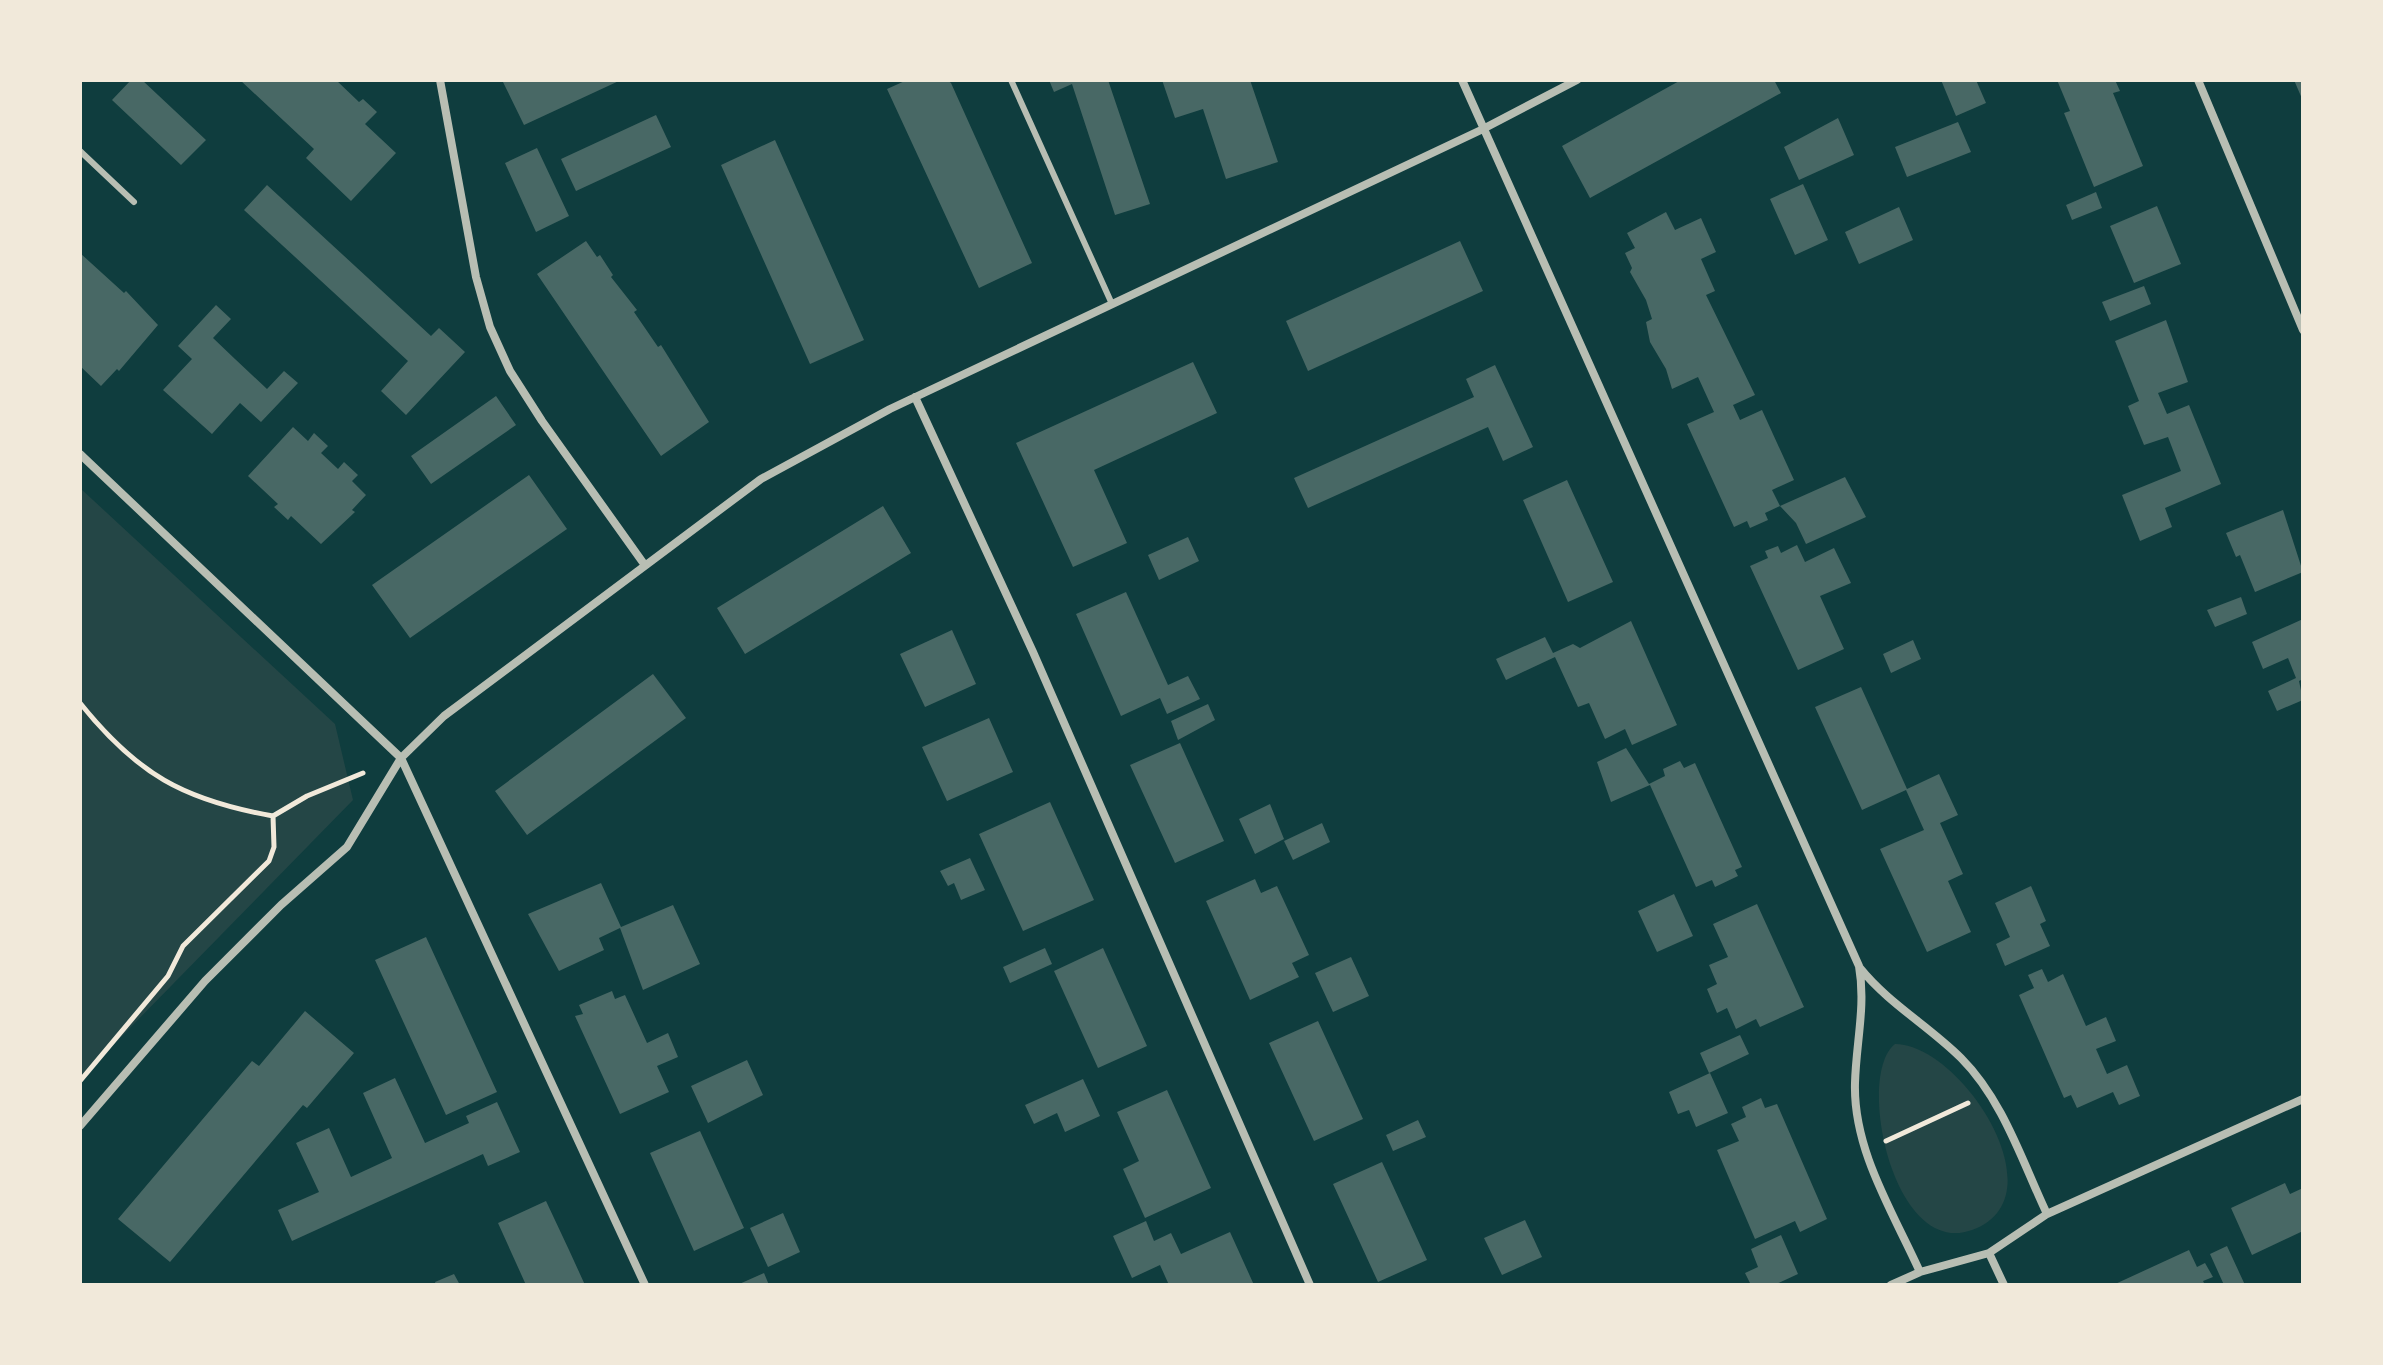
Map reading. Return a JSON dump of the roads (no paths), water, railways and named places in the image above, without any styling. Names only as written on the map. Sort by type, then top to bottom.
[{"type":"street","points":[[440,80],[476,277],[490,327],[510,371],[542,421],[644,564]]},
{"type":"street","points":[[1462,80],[1481,130],[1859,966],[1885,995],[1961,1057],[1991,1092],[2047,1214]]},
{"type":"street","points":[[80,1126],[205,981],[281,905],[347,847],[401,758],[444,716],[761,479],[915,397],[1481,130],[1577,80]]},
{"type":"street","points":[[2198,80],[2303,330]]},
{"type":"street","points":[[915,397],[1033,652],[1310,1285]]},
{"type":"street","points":[[80,454],[401,758],[645,1285]]},
{"type":"street","points":[[1859,966],[1862,1003],[1855,1085],[1864,1151],[1920,1272]]},
{"type":"street","points":[[1891,1285],[1920,1272],[1989,1253],[2047,1214],[2303,1099]]},
{"type":"street","points":[[1989,1253],[2004,1285]]},
{"type":"lane","points":[[1011,80],[1112,304]]},
{"type":"lane","points":[[80,151],[134,202]]}]
